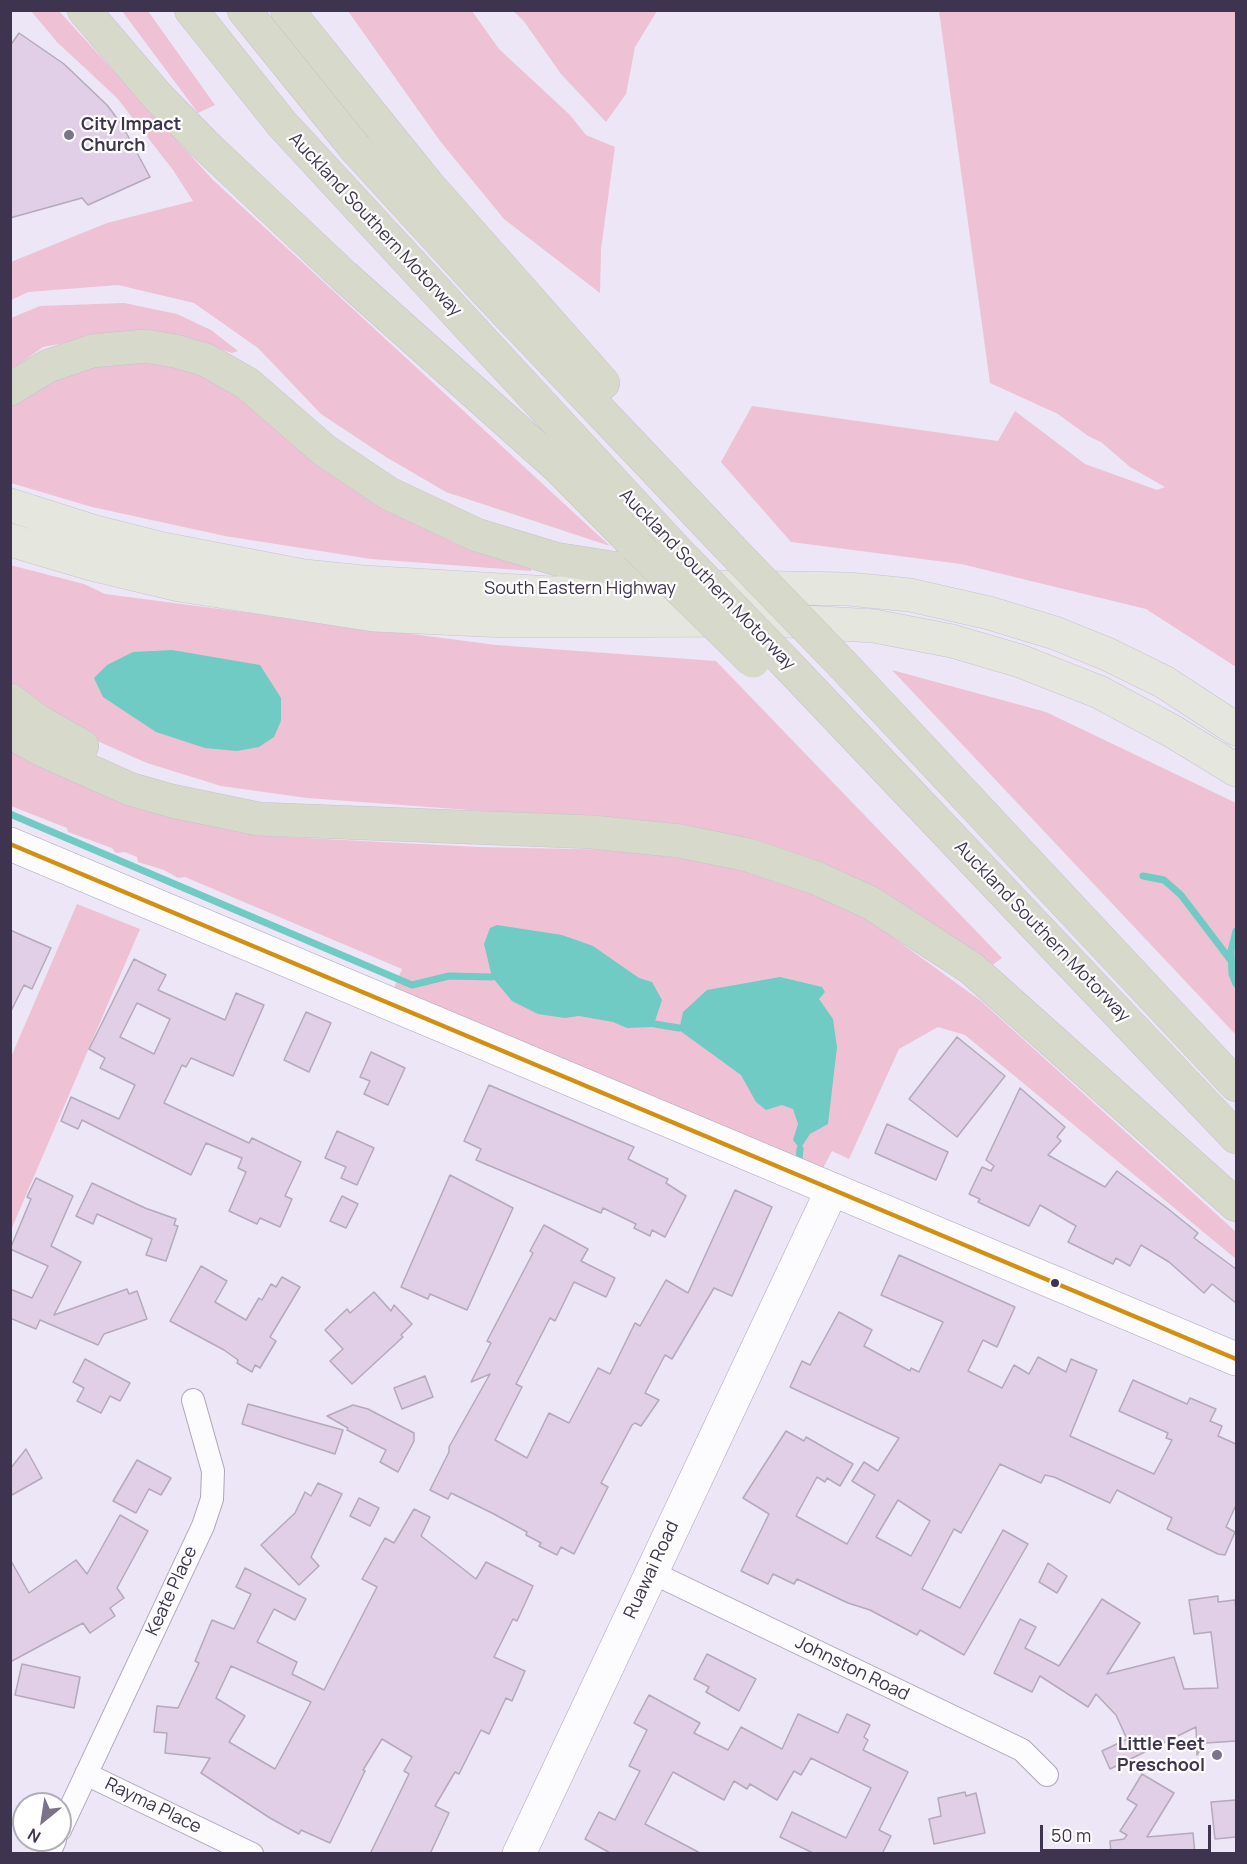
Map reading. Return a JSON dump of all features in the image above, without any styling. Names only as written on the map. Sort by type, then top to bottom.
[{"type":"highway","points":[[84,10],[158,97],[204,144],[344,276],[558,467],[636,546],[768,661]]},
{"type":"highway","name":"Auckland Southern Motorway","points":[[191,10],[289,132],[673,547],[768,661],[1148,1042],[1236,1137]]},
{"type":"highway","name":"Auckland Southern Motorway","points":[[244,10],[356,149],[485,290],[844,666],[1236,1085]]},
{"type":"highway","points":[[287,10],[428,185],[671,459],[730,548]]},
{"type":"highway","points":[[10,389],[48,366],[92,351],[145,346],[175,351],[207,360],[248,384],[324,450],[388,493],[477,535],[556,559],[733,587]]},
{"type":"highway","points":[[10,700],[68,739],[108,759],[174,784],[236,800],[364,822]]},
{"type":"highway","points":[[10,732],[101,776],[172,801],[259,819],[592,832],[680,841],[748,855],[843,889],[908,925],[971,968],[1236,1205]]},
{"type":"main road","name":"South Eastern Highway","points":[[10,505],[92,531],[163,549],[316,577],[422,587],[552,593],[733,587],[848,589],[910,595],[989,613],[1055,633],[1107,654],[1164,682],[1236,729]]},
{"type":"main road","name":"South Eastern Highway","points":[[10,540],[92,564],[179,585],[374,615],[506,621],[770,620],[874,626],[952,641],[1020,661],[1099,693],[1172,731],[1236,770]]},
{"type":"street","points":[[10,844],[1236,1359]]},
{"type":"street","name":"Ruawai Road","points":[[519,1854],[832,1190]]},
{"type":"street","name":"Keate Place","points":[[72,1804],[203,1526],[212,1499],[213,1471],[194,1400]]},
{"type":"street","name":"Johnston Road","points":[[651,1572],[1022,1750],[1047,1775]]},
{"type":"street","name":"Rayma Place","points":[[86,1774],[252,1854]]},
{"type":"shaded area","points":[[31,11],[59,11],[213,180],[610,546],[446,492],[386,457],[321,414],[258,348],[194,303],[118,285],[28,292],[11,300],[11,262],[107,223],[193,201],[173,170],[117,98],[57,42]]},
{"type":"shaded area","points":[[122,11],[148,11],[215,105],[198,113]]},
{"type":"shaded area","points":[[348,11],[472,11],[499,49],[570,115],[586,135],[615,147],[601,249],[600,293],[504,219],[440,141]]},
{"type":"shaded area","points":[[513,11],[657,11],[635,47],[626,94],[606,122],[561,74],[523,20]]},
{"type":"shaded area","points":[[939,11],[1236,11],[1236,667],[1146,609],[961,564],[791,542],[721,462],[752,406],[998,441],[1015,411],[1085,464],[1157,490],[1165,487],[1130,467],[1101,442],[1088,436],[1058,414],[990,383]]},
{"type":"shaded area","points":[[124,303],[177,314],[211,330],[238,351],[232,353],[195,340],[118,333],[43,347],[11,370],[11,318],[40,306]]},
{"type":"shaded area","points":[[152,357],[225,380],[533,561],[531,571],[371,559],[225,536],[92,507],[11,483],[10,402],[83,361]]},
{"type":"shaded area","points":[[10,565],[84,584],[105,594],[496,645],[716,661],[1002,958],[988,968],[673,825],[307,798],[221,786],[147,763],[68,728],[11,687]]},
{"type":"shaded area","points":[[172,650],[260,665],[281,698],[281,721],[274,737],[259,747],[237,751],[205,748],[156,732],[103,697],[94,678],[107,665],[133,652]]},
{"type":"shaded area","points":[[892,670],[1046,712],[1236,803],[1236,1035]]},
{"type":"shaded area","points":[[11,740],[194,821],[267,836],[478,847],[621,850],[749,868],[854,909],[981,1001],[1236,1232],[1236,1259],[965,1035],[938,1027],[899,1049],[849,1159],[832,1151],[822,1170],[393,990],[402,969],[185,877],[178,878],[164,870],[138,862],[137,857],[125,852],[116,853],[112,848],[68,832],[67,828],[11,806]]},
{"type":"shaded area","points":[[77,904],[140,929],[11,1230],[11,1057]]},
{"type":"shaded area","points":[[497,925],[562,935],[593,946],[639,978],[652,982],[662,1000],[653,1027],[627,1028],[613,1022],[579,1016],[565,1018],[538,1014],[512,1001],[492,977],[484,944],[490,928]]},
{"type":"shaded area","points":[[780,977],[822,987],[825,992],[819,999],[833,1019],[837,1047],[828,1124],[810,1134],[800,1149],[793,1140],[798,1124],[793,1109],[782,1105],[766,1110],[756,1102],[741,1075],[679,1030],[683,1012],[707,990]]},
{"type":"building","name":"City Impact Church","points":[[19,33],[64,64],[107,105],[122,125],[150,177],[88,205],[82,198],[10,218],[10,46]]},
{"type":"building","points":[[10,930],[51,948],[32,989],[24,985],[10,1013]]},
{"type":"building","points":[[134,959],[166,975],[158,990],[225,1020],[236,993],[264,1005],[233,1076],[191,1058],[186,1067],[182,1065],[164,1103],[249,1143],[252,1138],[301,1162],[285,1196],[292,1199],[280,1227],[260,1218],[257,1224],[229,1211],[246,1172],[238,1168],[242,1158],[206,1143],[191,1175],[82,1120],[78,1129],[61,1121],[71,1097],[119,1119],[135,1085],[100,1068],[105,1058],[89,1049]],"holes":[[[137,1003],[170,1019],[154,1054],[120,1037]]]},
{"type":"building","points":[[306,1012],[331,1023],[309,1072],[284,1060]]},
{"type":"building","points":[[957,1037],[1005,1076],[957,1137],[909,1099]]},
{"type":"building","points":[[371,1052],[405,1068],[388,1105],[364,1094],[370,1081],[360,1077]]},
{"type":"building","points":[[489,1085],[634,1147],[628,1159],[668,1179],[666,1183],[686,1196],[665,1237],[652,1230],[650,1236],[634,1228],[636,1224],[603,1208],[601,1213],[476,1160],[481,1149],[464,1141]]},
{"type":"building","points":[[1020,1088],[1065,1127],[1057,1137],[1061,1141],[1048,1155],[1105,1187],[1117,1171],[1167,1208],[1198,1233],[1194,1238],[1236,1269],[1236,1303],[1212,1284],[1204,1293],[1169,1262],[1141,1245],[1130,1266],[1116,1258],[1113,1264],[1068,1242],[1076,1226],[1040,1205],[1029,1226],[978,1202],[980,1199],[969,1194],[982,1167],[991,1171],[994,1166],[986,1160]]},
{"type":"building","points":[[887,1124],[948,1152],[936,1180],[875,1153]]},
{"type":"building","points":[[337,1131],[374,1148],[357,1185],[341,1178],[346,1167],[325,1158]]},
{"type":"building","points":[[450,1175],[513,1208],[467,1310],[430,1294],[428,1299],[401,1287]]},
{"type":"building","points":[[36,1178],[73,1196],[51,1246],[81,1262],[54,1315],[127,1289],[129,1294],[137,1291],[147,1319],[104,1334],[98,1345],[40,1320],[36,1329],[10,1318],[10,1289],[32,1298],[48,1266],[10,1249],[31,1199],[27,1197]]},
{"type":"building","points":[[92,1183],[145,1208],[176,1219],[174,1225],[178,1226],[166,1261],[146,1255],[152,1239],[97,1214],[93,1224],[76,1216]]},
{"type":"building","points":[[735,1190],[772,1207],[732,1296],[714,1288],[672,1359],[665,1355],[645,1393],[659,1400],[641,1426],[635,1423],[632,1425],[601,1483],[608,1487],[574,1554],[561,1547],[557,1555],[539,1546],[541,1543],[526,1535],[527,1532],[492,1513],[451,1493],[448,1499],[430,1490],[449,1452],[449,1447],[490,1374],[471,1382],[491,1343],[487,1341],[533,1253],[530,1251],[544,1225],[588,1249],[581,1261],[615,1278],[606,1297],[574,1282],[555,1321],[550,1318],[516,1384],[522,1387],[495,1440],[527,1458],[549,1413],[569,1423],[598,1368],[610,1374],[635,1323],[640,1326],[666,1280],[688,1293]]},
{"type":"building","points":[[342,1196],[358,1204],[346,1228],[330,1221]]},
{"type":"building","points":[[899,1255],[1015,1307],[997,1347],[983,1340],[968,1371],[1002,1388],[1014,1365],[1029,1374],[1038,1357],[1066,1372],[1071,1359],[1097,1370],[1070,1436],[1154,1474],[1172,1440],[1166,1438],[1168,1433],[1119,1411],[1133,1380],[1187,1404],[1190,1398],[1216,1409],[1210,1421],[1222,1426],[1218,1436],[1236,1444],[1236,1505],[1226,1527],[1235,1532],[1225,1555],[1218,1554],[1167,1529],[1172,1518],[1117,1490],[1110,1503],[1054,1477],[1045,1475],[1041,1483],[1000,1464],[961,1533],[954,1529],[922,1589],[960,1608],[1003,1530],[1028,1544],[964,1655],[920,1630],[917,1635],[870,1610],[848,1603],[797,1579],[794,1584],[773,1574],[768,1584],[741,1571],[769,1514],[743,1498],[786,1431],[804,1441],[806,1437],[853,1464],[840,1486],[827,1478],[825,1482],[817,1477],[796,1516],[847,1544],[875,1495],[852,1481],[864,1462],[878,1471],[899,1438],[790,1387],[802,1361],[810,1365],[839,1312],[872,1330],[864,1346],[910,1371],[911,1368],[919,1372],[943,1322],[881,1295]],"holes":[[[898,1500],[930,1521],[911,1556],[876,1537]]]},
{"type":"building","points":[[201,1266],[227,1281],[215,1302],[246,1320],[259,1298],[262,1300],[271,1284],[276,1287],[282,1277],[300,1287],[270,1337],[276,1341],[260,1368],[255,1365],[252,1372],[237,1363],[238,1360],[224,1350],[170,1321]]},
{"type":"building","points":[[374,1292],[391,1311],[394,1305],[412,1324],[401,1335],[403,1337],[352,1384],[330,1361],[343,1349],[325,1330],[347,1309],[350,1313]]},
{"type":"building","points":[[85,1359],[130,1383],[120,1401],[110,1396],[101,1413],[77,1401],[84,1388],[73,1382]]},
{"type":"building","points":[[425,1376],[433,1397],[402,1409],[394,1388]]},
{"type":"building","points":[[248,1404],[343,1430],[335,1454],[242,1424]]},
{"type":"building","points":[[353,1405],[368,1409],[414,1433],[414,1441],[398,1472],[380,1462],[386,1450],[347,1430],[348,1428],[327,1416]]},
{"type":"building","points":[[26,1449],[42,1478],[10,1496],[10,1469]]},
{"type":"building","points":[[137,1460],[171,1478],[161,1495],[149,1489],[136,1513],[113,1501]]},
{"type":"building","points":[[318,1483],[342,1494],[311,1557],[319,1566],[299,1585],[261,1545],[295,1513],[305,1492],[311,1496]]},
{"type":"building","points":[[359,1498],[379,1508],[370,1526],[350,1516]]},
{"type":"building","points":[[414,1509],[430,1517],[421,1536],[476,1579],[486,1562],[533,1586],[517,1621],[513,1619],[494,1657],[525,1671],[512,1701],[506,1698],[489,1734],[481,1730],[459,1774],[455,1772],[435,1806],[449,1813],[430,1854],[370,1854],[409,1774],[404,1771],[412,1757],[382,1739],[363,1770],[365,1771],[330,1843],[301,1830],[299,1834],[201,1773],[210,1758],[165,1753],[167,1733],[154,1732],[157,1706],[178,1708],[199,1663],[195,1661],[212,1620],[234,1629],[251,1594],[236,1587],[245,1568],[306,1599],[295,1620],[274,1609],[257,1642],[297,1662],[292,1674],[324,1690],[377,1587],[362,1579],[385,1538],[394,1543]],"holes":[[[231,1666],[311,1702],[275,1769],[229,1742],[245,1716],[216,1698]]]},
{"type":"building","points":[[120,1515],[148,1531],[117,1588],[124,1598],[110,1608],[115,1616],[90,1633],[83,1623],[10,1662],[10,1559],[29,1593],[76,1560],[87,1574]]},
{"type":"building","points":[[1048,1563],[1067,1576],[1057,1593],[1039,1582]]},
{"type":"building","points":[[1218,1596],[1218,1602],[1235,1600],[1236,1741],[1206,1743],[1206,1740],[1197,1755],[1196,1727],[1110,1769],[1102,1751],[1127,1739],[1116,1715],[1096,1694],[1088,1707],[1040,1676],[1032,1692],[994,1673],[1020,1619],[1036,1627],[1025,1648],[1059,1666],[1102,1599],[1140,1623],[1107,1674],[1174,1657],[1184,1689],[1218,1688],[1211,1632],[1194,1634],[1189,1600]]},
{"type":"building","points":[[707,1654],[756,1679],[739,1711],[706,1692],[709,1687],[694,1679]]},
{"type":"building","points":[[22,1664],[80,1677],[74,1708],[15,1695]]},
{"type":"building","points":[[649,1695],[700,1723],[694,1733],[728,1750],[741,1727],[782,1749],[798,1714],[838,1733],[847,1714],[870,1725],[864,1737],[868,1740],[863,1750],[908,1772],[879,1830],[891,1836],[882,1854],[815,1854],[780,1837],[792,1812],[846,1838],[871,1788],[811,1758],[801,1775],[794,1771],[777,1800],[750,1784],[747,1789],[734,1781],[724,1800],[673,1772],[645,1824],[702,1854],[612,1854],[585,1839],[599,1812],[615,1820],[640,1771],[629,1766],[647,1730],[634,1723]]},
{"type":"building","points":[[1142,1774],[1174,1793],[1147,1837],[1193,1833],[1195,1854],[1111,1854],[1110,1841],[1124,1839],[1127,1835],[1120,1831],[1137,1805],[1127,1799]]},
{"type":"building","points":[[965,1792],[966,1796],[976,1793],[985,1833],[934,1844],[929,1819],[941,1816],[938,1798]]},
{"type":"building","points":[[1236,1800],[1236,1837],[1215,1839],[1211,1802]]},
{"type":"waterway","points":[[10,814],[412,985],[449,976],[492,977]]},
{"type":"waterway","points":[[1143,876],[1164,880],[1181,895],[1232,962]]},
{"type":"waterway","points":[[1236,931],[1231,951],[1232,974],[1236,984]]},
{"type":"waterway","points":[[655,1024],[679,1028]]},
{"type":"waterway","points":[[799,1159],[800,1149]]},
{"type":"transit line","points":[[10,844],[1236,1359]]},
{"type":"place","name":"City Impact Church","points":[[69,135]]},
{"type":"place","name":"Little Feet Preschool","points":[[1217,1755]]}]
